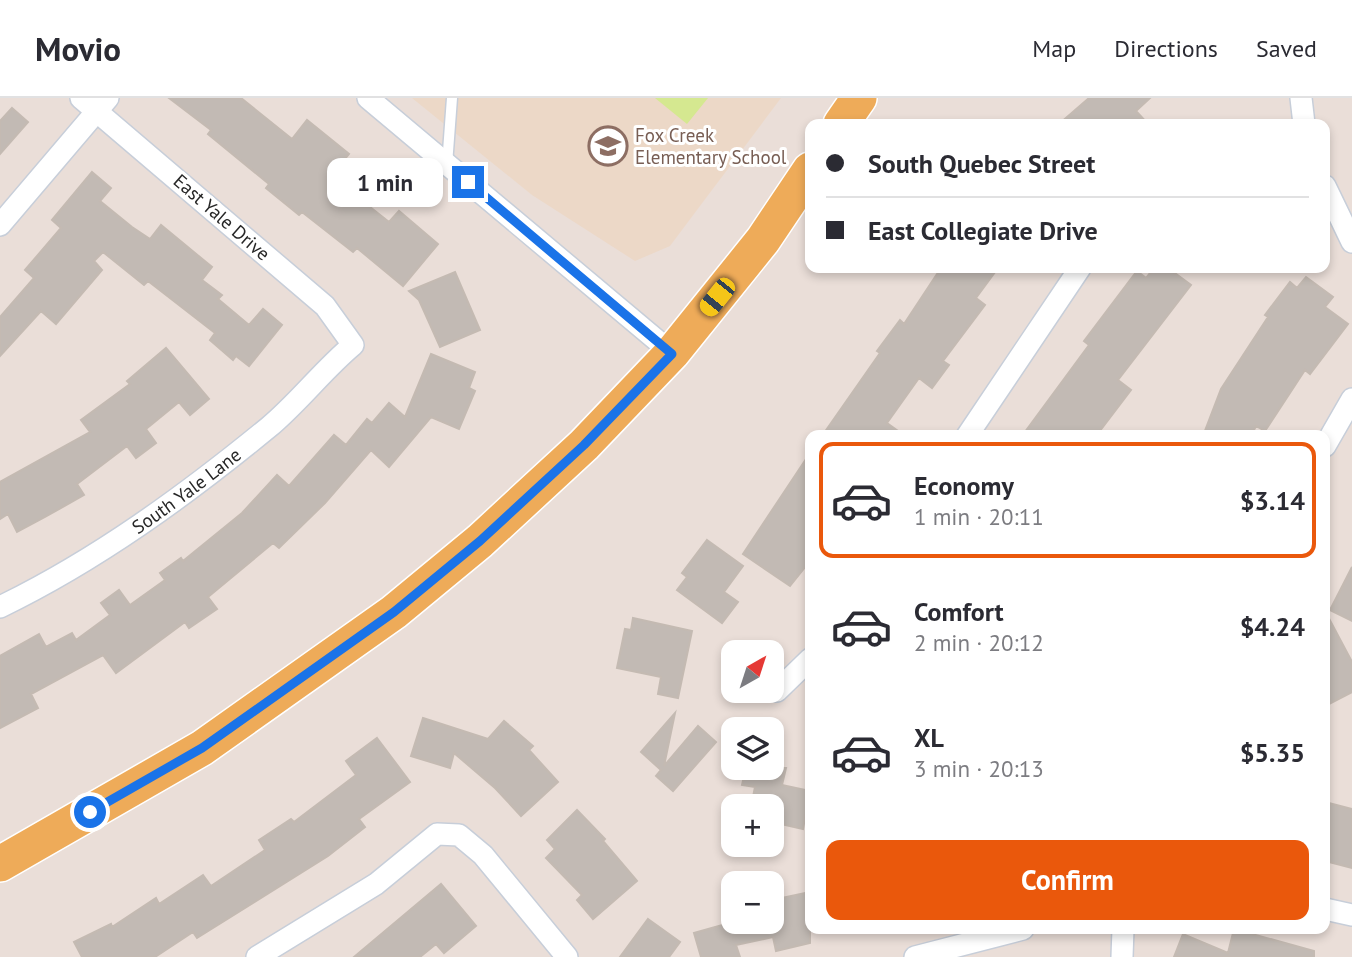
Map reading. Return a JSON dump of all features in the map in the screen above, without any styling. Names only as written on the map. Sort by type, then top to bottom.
[{"type":"main road","points":[[844,119],[859,98]]},
{"type":"main road","points":[[0,864],[202,748],[394,612],[480,541],[584,445],[672,354],[763,240],[805,177]]},
{"type":"street","points":[[368,98],[672,354]]},
{"type":"street","points":[[1299,119],[1301,98]]},
{"type":"street","points":[[0,225],[95,102]]},
{"type":"street","name":"East Yale Drive","points":[[95,102],[325,306],[353,345]]},
{"type":"street","points":[[1330,196],[1352,242]]},
{"type":"street","points":[[971,430],[1077,273]]},
{"type":"street","name":"South Yale Lane","points":[[0,607],[45,585],[100,552],[163,508],[271,425],[329,365],[353,345]]},
{"type":"street","points":[[1330,437],[1352,399]]},
{"type":"street","points":[[784,684],[805,664]]},
{"type":"street","points":[[257,957],[376,884],[420,851],[437,834],[459,835],[483,855],[567,957]]},
{"type":"street","points":[[1330,910],[1352,915]]},
{"type":"street","points":[[915,957],[1004,934]]},
{"type":"street","points":[[1122,957],[1123,934]]},
{"type":"lane","points":[[447,165],[452,98]]},
{"type":"shaded area","name":"Fox Creek Elementary School","points":[[412,98],[781,98],[670,246],[635,261],[532,195]]},
{"type":"green space","points":[[655,98],[708,98],[687,124]]},
{"type":"building","points":[[169,98],[241,98],[292,139],[307,120],[349,154],[331,176],[389,222],[399,211],[438,244],[403,286],[357,248],[353,252],[302,212],[299,215],[266,188],[269,184],[208,134],[211,130]]},
{"type":"building","points":[[1089,98],[1150,98],[1136,111],[1143,119],[1065,119]]},
{"type":"building","points":[[12,108],[28,122],[0,154],[0,121]]},
{"type":"building","points":[[92,172],[111,188],[100,201],[132,227],[150,239],[161,225],[212,267],[202,280],[222,295],[218,299],[249,325],[263,309],[282,325],[249,366],[236,356],[233,360],[210,340],[215,333],[148,281],[144,285],[103,252],[94,261],[102,270],[56,324],[41,311],[0,356],[0,317],[34,278],[25,270],[61,228],[52,220]]},
{"type":"building","points":[[455,272],[480,330],[440,347],[419,300],[409,291]]},
{"type":"building","points":[[938,273],[994,273],[976,298],[985,305],[943,361],[949,365],[932,388],[919,378],[887,423],[897,430],[826,430],[880,353],[877,351],[900,320],[904,324]]},
{"type":"building","points":[[1135,273],[1146,278],[1150,273],[1175,273],[1191,285],[1118,380],[1131,390],[1101,430],[1026,430],[1089,345],[1084,341]]},
{"type":"building","points":[[1306,277],[1333,297],[1325,307],[1348,324],[1310,374],[1305,370],[1266,430],[1256,426],[1254,430],[1205,430],[1221,389],[1268,317],[1265,315],[1290,282],[1297,288]]},
{"type":"building","points":[[166,348],[209,399],[190,415],[179,402],[146,429],[156,443],[136,458],[127,446],[77,484],[84,495],[17,532],[8,514],[0,519],[0,482],[90,432],[81,420],[130,384],[127,381]]},
{"type":"building","points":[[431,354],[475,372],[469,388],[475,391],[459,429],[431,417],[389,467],[371,450],[325,503],[279,548],[273,543],[208,597],[217,609],[189,628],[185,622],[116,673],[103,655],[31,694],[38,708],[0,728],[0,656],[39,634],[46,647],[72,633],[76,640],[110,615],[101,603],[119,590],[130,605],[165,580],[160,573],[181,558],[183,561],[242,513],[277,475],[289,486],[334,435],[346,445],[367,419],[372,423],[389,403],[405,417]]},
{"type":"building","points":[[805,461],[805,567],[790,586],[743,554]]},
{"type":"building","points":[[707,540],[743,566],[724,592],[738,602],[722,623],[677,590],[687,577],[682,573]]},
{"type":"building","points":[[1352,567],[1352,621],[1330,610]]},
{"type":"building","points":[[633,618],[692,631],[678,698],[658,694],[661,677],[617,668],[625,629],[631,630]]},
{"type":"building","points":[[1330,620],[1352,662],[1352,692],[1330,703]]},
{"type":"building","points":[[675,713],[664,766],[698,726],[716,742],[673,791],[656,776],[661,770],[641,752]]},
{"type":"building","points":[[423,718],[488,739],[504,721],[533,746],[529,750],[558,782],[521,816],[495,788],[454,753],[450,768],[411,756]]},
{"type":"building","points":[[377,738],[410,782],[359,819],[365,827],[328,856],[197,938],[193,932],[155,957],[82,957],[74,942],[111,924],[112,927],[156,898],[159,904],[203,875],[211,886],[265,850],[259,840],[291,819],[294,822],[356,775],[346,761]]},
{"type":"building","points":[[743,780],[783,780],[782,785],[805,790],[803,829],[784,825],[784,794],[754,794],[755,787],[742,785]]},
{"type":"building","points":[[1330,803],[1352,809],[1352,868],[1330,862]]},
{"type":"building","points":[[577,810],[605,839],[603,841],[637,881],[593,919],[577,900],[582,895],[546,858],[555,849],[547,840]]},
{"type":"building","points":[[441,884],[476,926],[444,953],[436,944],[420,957],[354,957]]},
{"type":"building","points":[[805,893],[805,934],[810,934],[810,943],[776,951],[773,937],[736,945],[740,957],[701,957],[694,933],[721,925],[721,934],[784,934],[784,897]]},
{"type":"building","points":[[648,919],[680,942],[669,957],[620,957]]},
{"type":"building","points":[[1183,934],[1228,953],[1233,934],[1252,934],[1314,951],[1314,957],[1174,957]]},
{"type":"place","name":"Fox Creek Elementary School","points":[[608,146]]},
{"type":"route","points":[[90,812],[202,748],[394,612],[480,541],[584,445],[672,354],[468,182]]}]
